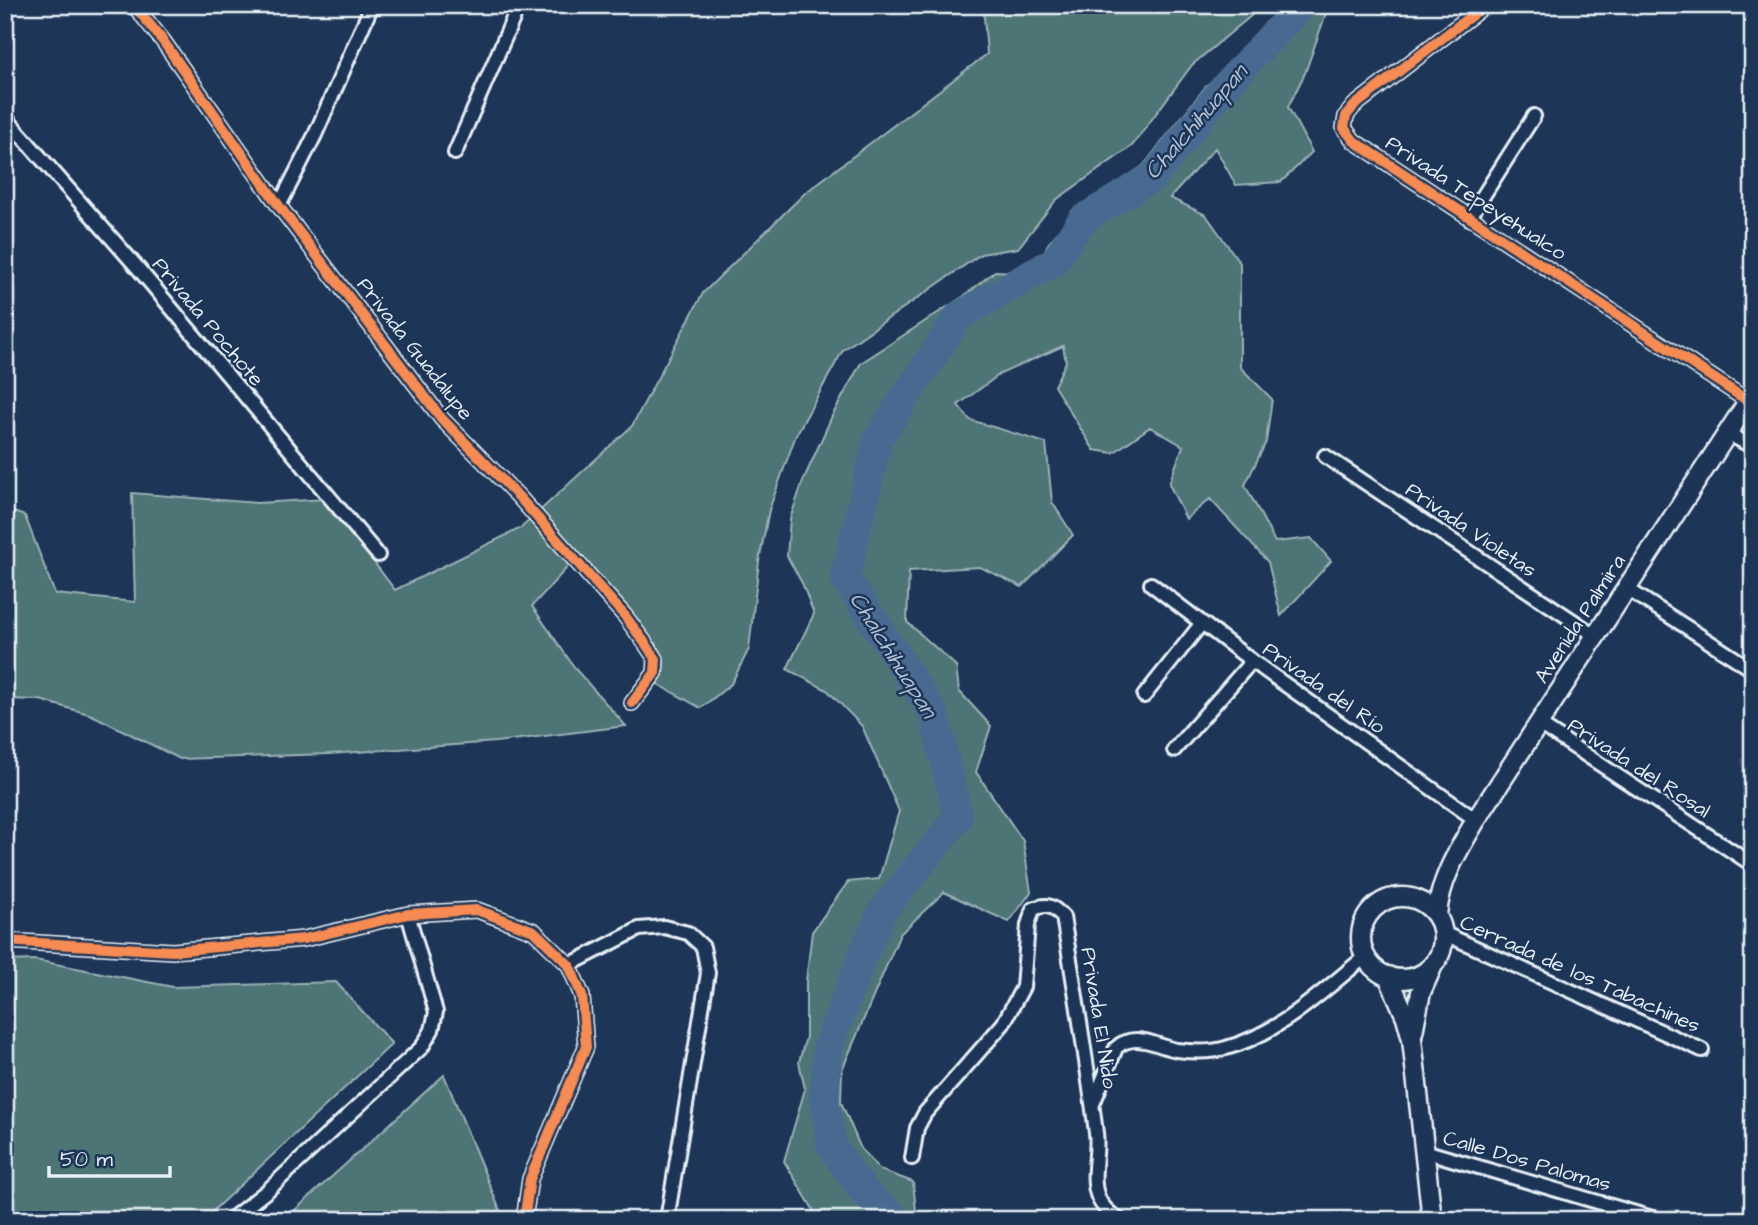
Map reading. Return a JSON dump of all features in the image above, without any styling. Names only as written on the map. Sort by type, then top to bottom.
[{"type":"main road","name":"Avenida Palmira","points":[[1437,915],[1439,891],[1447,869],[1476,820],[1751,397]]},
{"type":"main road","name":"Avenida Palmira","points":[[1406,897],[1429,887],[1447,869]]},
{"type":"main road","points":[[1412,1040],[1421,992],[1443,945],[1443,933],[1437,915],[1423,903],[1406,897],[1387,900],[1371,911],[1366,919],[1362,937],[1366,956],[1379,971],[1388,976],[1412,978],[1433,965]]},
{"type":"main road","points":[[1388,976],[1406,1017],[1412,1040],[1432,1220]]},
{"type":"street","name":"Privada Guadalupe","points":[[134,5],[163,41],[279,206],[442,419],[518,496],[625,616],[645,643],[656,659],[655,674],[632,704]]},
{"type":"street","points":[[279,206],[315,135],[372,5]]},
{"type":"street","points":[[454,153],[519,5]]},
{"type":"street","name":"Privada Tepeyehualco","points":[[1485,5],[1353,106],[1346,116],[1344,128],[1354,141],[1469,218],[1751,397]]},
{"type":"street","name":"Privada Tepeyehualco","points":[[1469,218],[1534,116]]},
{"type":"street","name":"Privada Pochote","points":[[5,117],[137,267],[378,555]]},
{"type":"street","points":[[1727,433],[1753,447]]},
{"type":"street","name":"Privada Violetas","points":[[1325,456],[1596,636]]},
{"type":"street","name":"Privada del Río","points":[[1151,584],[1252,661],[1476,820]]},
{"type":"street","points":[[1626,587],[1753,670]]},
{"type":"street","points":[[1144,696],[1202,623]]},
{"type":"street","points":[[1174,750],[1252,661]]},
{"type":"street","name":"Privada del Rosal","points":[[1539,724],[1753,866]]},
{"type":"street","name":"Privada El Nido","points":[[912,1158],[917,1128],[925,1113],[1003,1024],[1023,988],[1028,925],[1033,909],[1044,905],[1053,906],[1063,917],[1093,1104]]},
{"type":"street","points":[[5,940],[173,951],[304,939],[408,915],[477,910],[534,931],[569,965],[582,996],[586,1047],[530,1179],[524,1220]]},
{"type":"street","points":[[230,1220],[268,1189],[422,1047],[432,1030],[436,1012],[408,915]]},
{"type":"street","points":[[569,965],[639,929],[664,927],[688,933],[703,947],[708,973],[667,1220]]},
{"type":"street","name":"Cerrada de los Tabachines","points":[[1443,933],[1702,1050]]},
{"type":"street","name":"Privada El Nido","points":[[1093,1104],[1116,1048],[1123,1042],[1145,1040],[1175,1049],[1203,1052],[1227,1048],[1269,1030],[1366,956]]},
{"type":"street","points":[[1093,1104],[1098,1198],[1113,1216],[1120,1220]]},
{"type":"street","name":"Calle Dos Palomas","points":[[1424,1151],[1659,1220]]},
{"type":"green space","points":[[983,5],[1264,5],[1192,65],[1132,146],[1056,200],[1018,248],[981,254],[843,350],[796,435],[769,510],[759,561],[749,649],[731,684],[701,708],[647,678],[655,647],[574,560],[532,606],[577,671],[626,726],[496,742],[329,754],[180,759],[92,715],[40,700],[5,699],[5,509],[25,516],[55,594],[135,602],[132,493],[257,503],[326,499],[395,590],[521,528],[632,426],[703,293],[805,193],[987,54]]},
{"type":"green space","points":[[1298,5],[1329,5],[1305,73],[1288,107],[1312,152],[1281,182],[1236,185],[1215,148],[1170,198],[1206,215],[1240,263],[1240,367],[1272,399],[1266,442],[1245,485],[1275,542],[1311,538],[1331,561],[1281,616],[1268,562],[1210,499],[1186,519],[1169,484],[1183,446],[1150,427],[1113,453],[1094,450],[1054,386],[1066,362],[1063,346],[1000,374],[958,405],[970,420],[1046,443],[1052,502],[1073,535],[1022,587],[980,567],[909,571],[907,622],[956,666],[959,691],[991,726],[976,772],[1023,841],[1031,892],[1009,922],[944,892],[900,934],[842,1070],[841,1102],[861,1149],[880,1170],[913,1182],[917,1220],[812,1220],[813,1209],[784,1161],[805,1089],[799,1062],[806,1037],[806,981],[812,932],[848,882],[879,879],[899,811],[862,726],[827,690],[787,669],[814,614],[802,583],[787,556],[790,519],[803,481],[832,416],[861,363],[964,296],[995,271],[1018,272],[1038,265],[1048,244],[1075,211],[1143,166],[1207,85],[1260,44],[1278,22]]},
{"type":"green space","points":[[35,960],[173,987],[336,982],[392,1044],[203,1220],[5,1220],[5,961]]},
{"type":"green space","points":[[444,1075],[504,1220],[284,1220]]},
{"type":"waterway","name":"Chalchihuapan","points":[[889,1220],[889,1213],[865,1193],[832,1147],[824,1099],[828,1047],[882,912],[958,817],[934,714],[845,577],[878,439],[959,316],[1055,261],[1083,219],[1153,177],[1221,91],[1301,5]]},
{"type":"cycle path","points":[[134,5],[163,41],[279,206],[442,419],[518,496],[625,616],[645,643],[656,659],[655,673],[632,703]]},
{"type":"cycle path","points":[[1485,5],[1354,106],[1346,116],[1344,128],[1354,141],[1748,401]]},
{"type":"cycle path","points":[[5,941],[173,951],[304,939],[408,914],[477,910],[534,931],[569,965],[582,996],[586,1047],[530,1179],[524,1220]]}]
